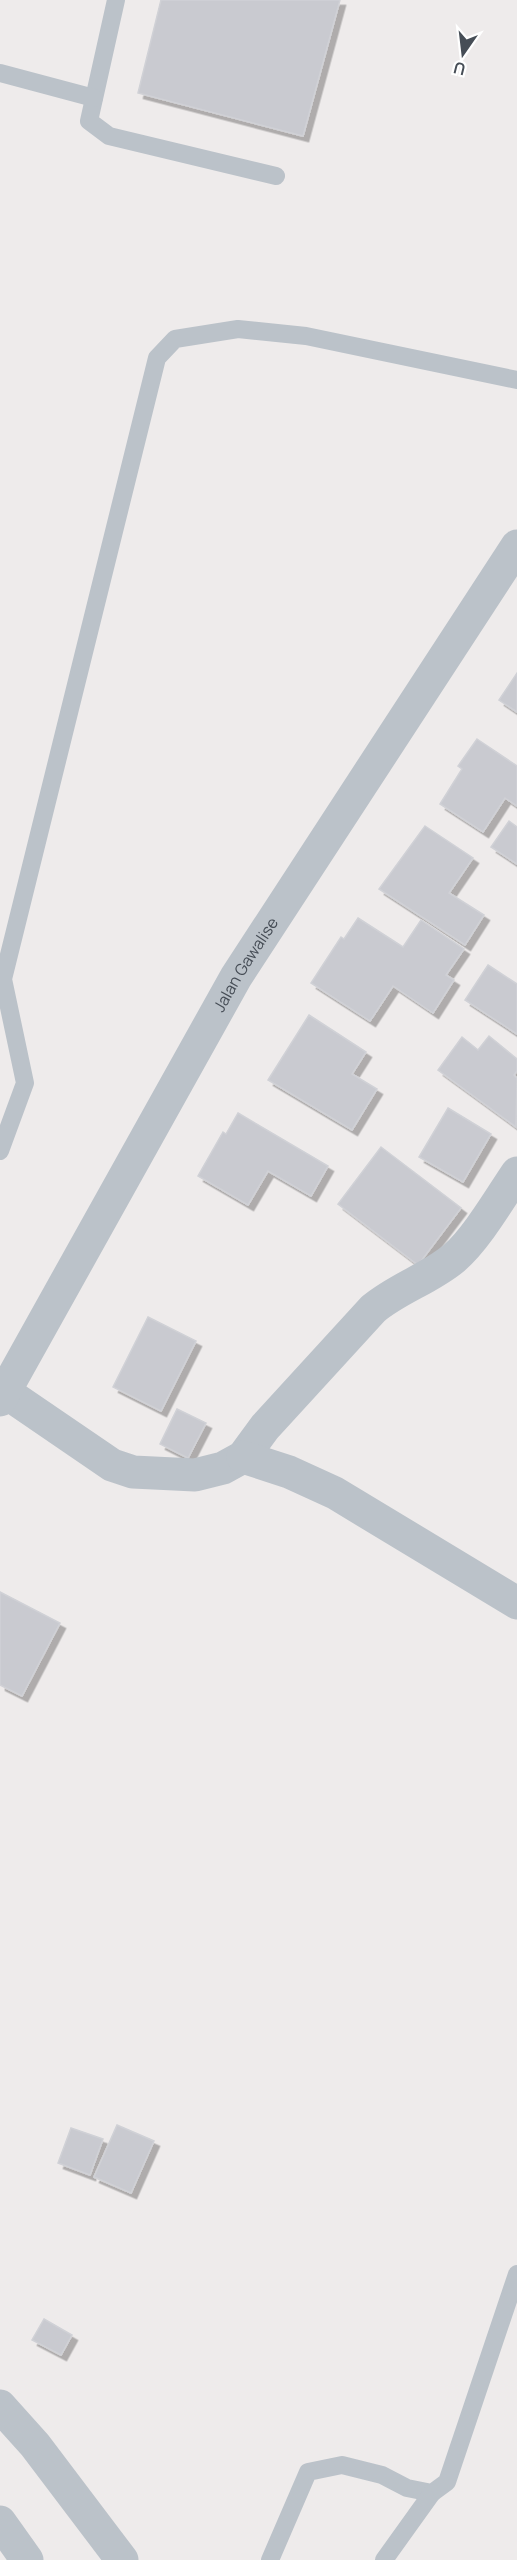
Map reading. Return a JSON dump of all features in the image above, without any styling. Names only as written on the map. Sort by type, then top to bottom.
[{"type":"street","name":"Jalan Gawalise","points":[[2,1396],[236,977],[517,546]]},
{"type":"street","points":[[2,1396],[111,1465],[133,1472],[195,1475],[223,1468],[243,1457],[265,1427],[373,1309],[386,1298],[426,1278],[456,1256],[517,1173]]},
{"type":"street","points":[[243,1457],[289,1472],[335,1493],[517,1603]]},
{"type":"street","points":[[0,2406],[35,2445],[122,2560]]},
{"type":"street","points":[[0,2522],[27,2560]]},
{"type":"lane","points":[[116,0],[89,121],[109,136],[276,176]]},
{"type":"lane","points":[[0,73],[94,98]]},
{"type":"lane","points":[[0,1150],[25,1083],[3,979],[158,358],[175,339],[238,329],[306,336],[517,380]]},
{"type":"lane","points":[[384,2560],[432,2493],[447,2482],[517,2274]]},
{"type":"lane","points":[[270,2560],[308,2472],[342,2465],[382,2475],[407,2488],[432,2493]]},
{"type":"building","points":[[161,0],[340,0],[303,136],[138,93]]},
{"type":"building","points":[[517,673],[517,712],[499,700]]},
{"type":"building","points":[[477,739],[517,766],[517,806],[505,798],[483,832],[440,804],[462,769],[458,766]]},
{"type":"building","points":[[509,821],[517,827],[517,864],[491,847]]},
{"type":"building","points":[[425,826],[473,858],[449,893],[484,915],[465,945],[379,889]]},
{"type":"building","points":[[358,918],[403,947],[421,920],[464,949],[446,975],[454,980],[433,1013],[393,986],[370,1021],[311,983],[341,937],[344,939]]},
{"type":"building","points":[[488,965],[517,984],[517,1034],[465,1000]]},
{"type":"building","points":[[309,1015],[366,1052],[352,1074],[377,1089],[352,1130],[268,1080]]},
{"type":"building","points":[[489,1036],[517,1059],[517,1071],[514,1075],[517,1078],[516,1127],[438,1070],[462,1037],[478,1050]]},
{"type":"building","points":[[448,1108],[491,1134],[463,1182],[419,1157]]},
{"type":"building","points":[[238,1113],[328,1166],[311,1196],[268,1171],[248,1205],[198,1176],[223,1132],[226,1134]]},
{"type":"building","points":[[381,1147],[461,1208],[418,1265],[338,1204]]},
{"type":"building","points":[[148,1317],[196,1341],[161,1411],[113,1387]]},
{"type":"building","points":[[177,1409],[206,1423],[188,1458],[160,1444]]},
{"type":"building","points":[[0,1592],[60,1623],[22,1696],[0,1685]]},
{"type":"building","points":[[117,2125],[154,2141],[131,2193],[94,2177]]},
{"type":"building","points":[[71,2128],[103,2139],[90,2175],[58,2163]]},
{"type":"building","points":[[44,2319],[72,2335],[61,2355],[32,2340]]}]
